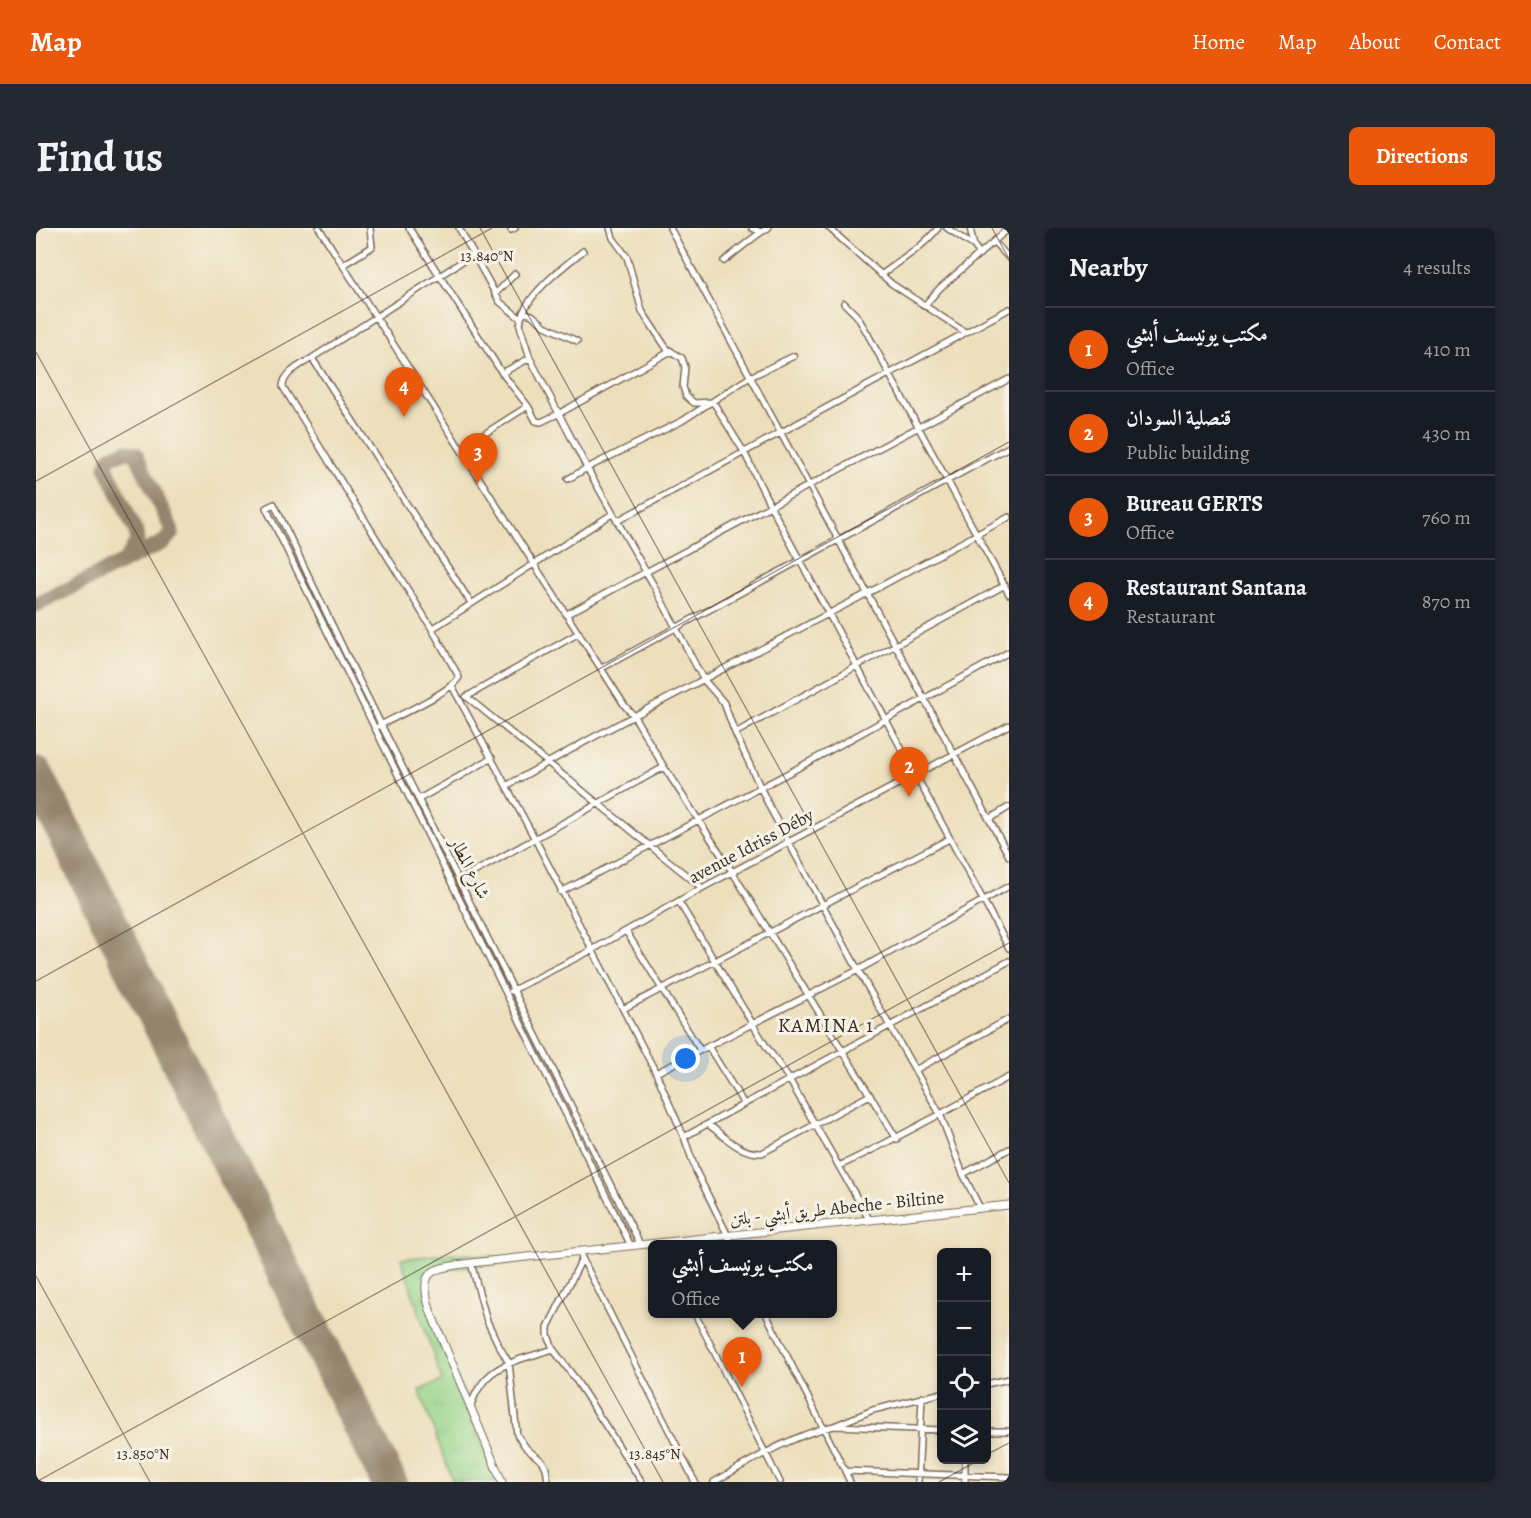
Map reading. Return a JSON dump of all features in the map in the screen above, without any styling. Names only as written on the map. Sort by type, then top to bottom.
[{"type":"main road","name":"طريق أبشي - بلتن Abeche - Biltine","points":[[689,1240],[1009,1205]]},
{"type":"main road","name":"طريق أبشي - بلتن Abeche - Biltine","points":[[502,1482],[430,1313],[424,1286],[425,1279],[434,1270],[471,1263],[580,1255],[648,1244]]},
{"type":"street","points":[[319,228],[625,706],[634,716],[897,1139]]},
{"type":"street","points":[[343,265],[372,247],[370,228]]},
{"type":"street","points":[[409,228],[502,374],[528,406],[536,421],[541,422],[560,413],[671,351]]},
{"type":"street","points":[[459,228],[500,302],[521,320]]},
{"type":"street","points":[[610,228],[627,257],[642,311],[660,341],[682,358],[685,367],[683,387],[686,396],[694,403],[712,402]]},
{"type":"street","points":[[670,228],[1009,856]]},
{"type":"street","points":[[752,228],[761,232]]},
{"type":"street","points":[[724,261],[768,228]]},
{"type":"street","points":[[829,228],[881,275],[964,332]]},
{"type":"street","points":[[881,275],[916,251],[938,228]]},
{"type":"street","points":[[947,228],[974,246],[980,254]]},
{"type":"street","points":[[970,228],[974,246]]},
{"type":"street","points":[[924,306],[940,288],[1008,229]]},
{"type":"street","points":[[994,242],[1009,258]]},
{"type":"street","points":[[583,251],[554,275],[523,312],[520,326],[530,358],[587,468],[703,679],[724,703],[760,788],[858,970],[940,1114],[963,1174],[980,1208]]},
{"type":"street","points":[[375,728],[452,686],[458,681],[457,671],[284,387],[284,379],[312,358],[472,255]]},
{"type":"street","points":[[495,294],[515,274]]},
{"type":"street","points":[[844,303],[857,316],[1009,594]]},
{"type":"street","points":[[616,521],[1007,310],[1009,319]]},
{"type":"street","points":[[523,312],[532,315],[545,326],[577,341]]},
{"type":"street","points":[[568,479],[682,421],[750,377],[794,356]]},
{"type":"street","points":[[312,358],[471,603]]},
{"type":"street","points":[[502,374],[530,358]]},
{"type":"street","points":[[567,614],[1009,379]]},
{"type":"street","points":[[712,402],[722,414],[744,452],[770,506],[1009,948]]},
{"type":"street","points":[[461,449],[528,406]]},
{"type":"street","points":[[602,668],[1009,447]]},
{"type":"street","name":"شارع المطار","points":[[632,1245],[577,1133],[538,1045],[514,990],[274,504],[266,508],[507,992],[538,1045],[584,1130],[640,1244]]},
{"type":"street","points":[[432,629],[612,514]]},
{"type":"street","points":[[507,786],[1009,517]]},
{"type":"street","points":[[735,733],[1005,585]]},
{"type":"street","points":[[460,701],[579,633]]},
{"type":"street","points":[[561,892],[760,788],[1009,652]]},
{"type":"street","points":[[452,686],[535,839],[656,1073],[696,1171],[730,1240]]},
{"type":"street","points":[[467,697],[702,888]]},
{"type":"street","name":"avenue Idriss Déby","points":[[507,992],[592,950],[702,888],[1009,726]]},
{"type":"street","points":[[419,799],[492,758]]},
{"type":"street","points":[[459,880],[664,767]]},
{"type":"street","points":[[989,819],[1009,807]]},
{"type":"street","points":[[623,1009],[949,839]]},
{"type":"street","points":[[656,1073],[858,970],[1009,886]]},
{"type":"street","points":[[679,902],[789,1079],[868,1219]]},
{"type":"street","points":[[626,931],[700,1050]]},
{"type":"street","points":[[684,1137],[1009,961]]},
{"type":"street","points":[[915,1070],[1009,1019]]},
{"type":"street","points":[[708,1046],[744,1104]]},
{"type":"street","points":[[839,1166],[897,1139],[1009,1077]]},
{"type":"street","points":[[708,1124],[742,1150],[753,1153],[762,1152],[870,1095]]},
{"type":"street","points":[[577,1133],[584,1130]]},
{"type":"street","points":[[963,1174],[1009,1149]]},
{"type":"street","points":[[580,1255],[548,1327],[548,1335],[554,1349],[642,1482]]},
{"type":"street","points":[[580,1255],[695,1482]]},
{"type":"street","points":[[471,1263],[487,1321],[498,1346],[509,1363],[517,1435],[526,1449],[543,1462],[548,1482]]},
{"type":"street","points":[[697,1318],[780,1482]]},
{"type":"street","points":[[768,1318],[850,1482]]},
{"type":"street","points":[[470,1408],[480,1384],[496,1370],[509,1363],[554,1349]]},
{"type":"street","points":[[991,1383],[1009,1380]]},
{"type":"street","points":[[834,1426],[873,1410],[937,1394]]},
{"type":"street","points":[[918,1482],[922,1397]]},
{"type":"street","points":[[714,1482],[766,1453],[822,1428],[834,1426],[937,1430]]},
{"type":"street","points":[[991,1431],[1009,1431]]},
{"type":"street","points":[[845,1471],[918,1474],[965,1479],[1009,1477]]},
{"type":"green space","points":[[454,1253],[539,1260],[437,1270],[427,1276],[425,1296],[497,1482],[453,1482],[419,1390],[442,1381],[401,1259]]},
{"type":"taxiway","points":[[36,605],[164,542],[172,533],[136,454],[126,451],[109,458],[106,467],[136,532],[137,541],[125,561]]},
{"type":"taxiway","points":[[36,789],[41,786]]},
{"type":"runway","points":[[36,775],[389,1482]]},
{"type":"place","name":"Restaurant Santana","points":[[404,417]]},
{"type":"place","name":"Bureau GERTS","points":[[478,483]]},
{"type":"place","name":"قنصلية السودان","points":[[909,797]]},
{"type":"place","name":"مكتب يونيسف أبشي","points":[[742,1387]]},
{"type":"district","name":"KAMINA 1","points":[[826,1025]]}]
